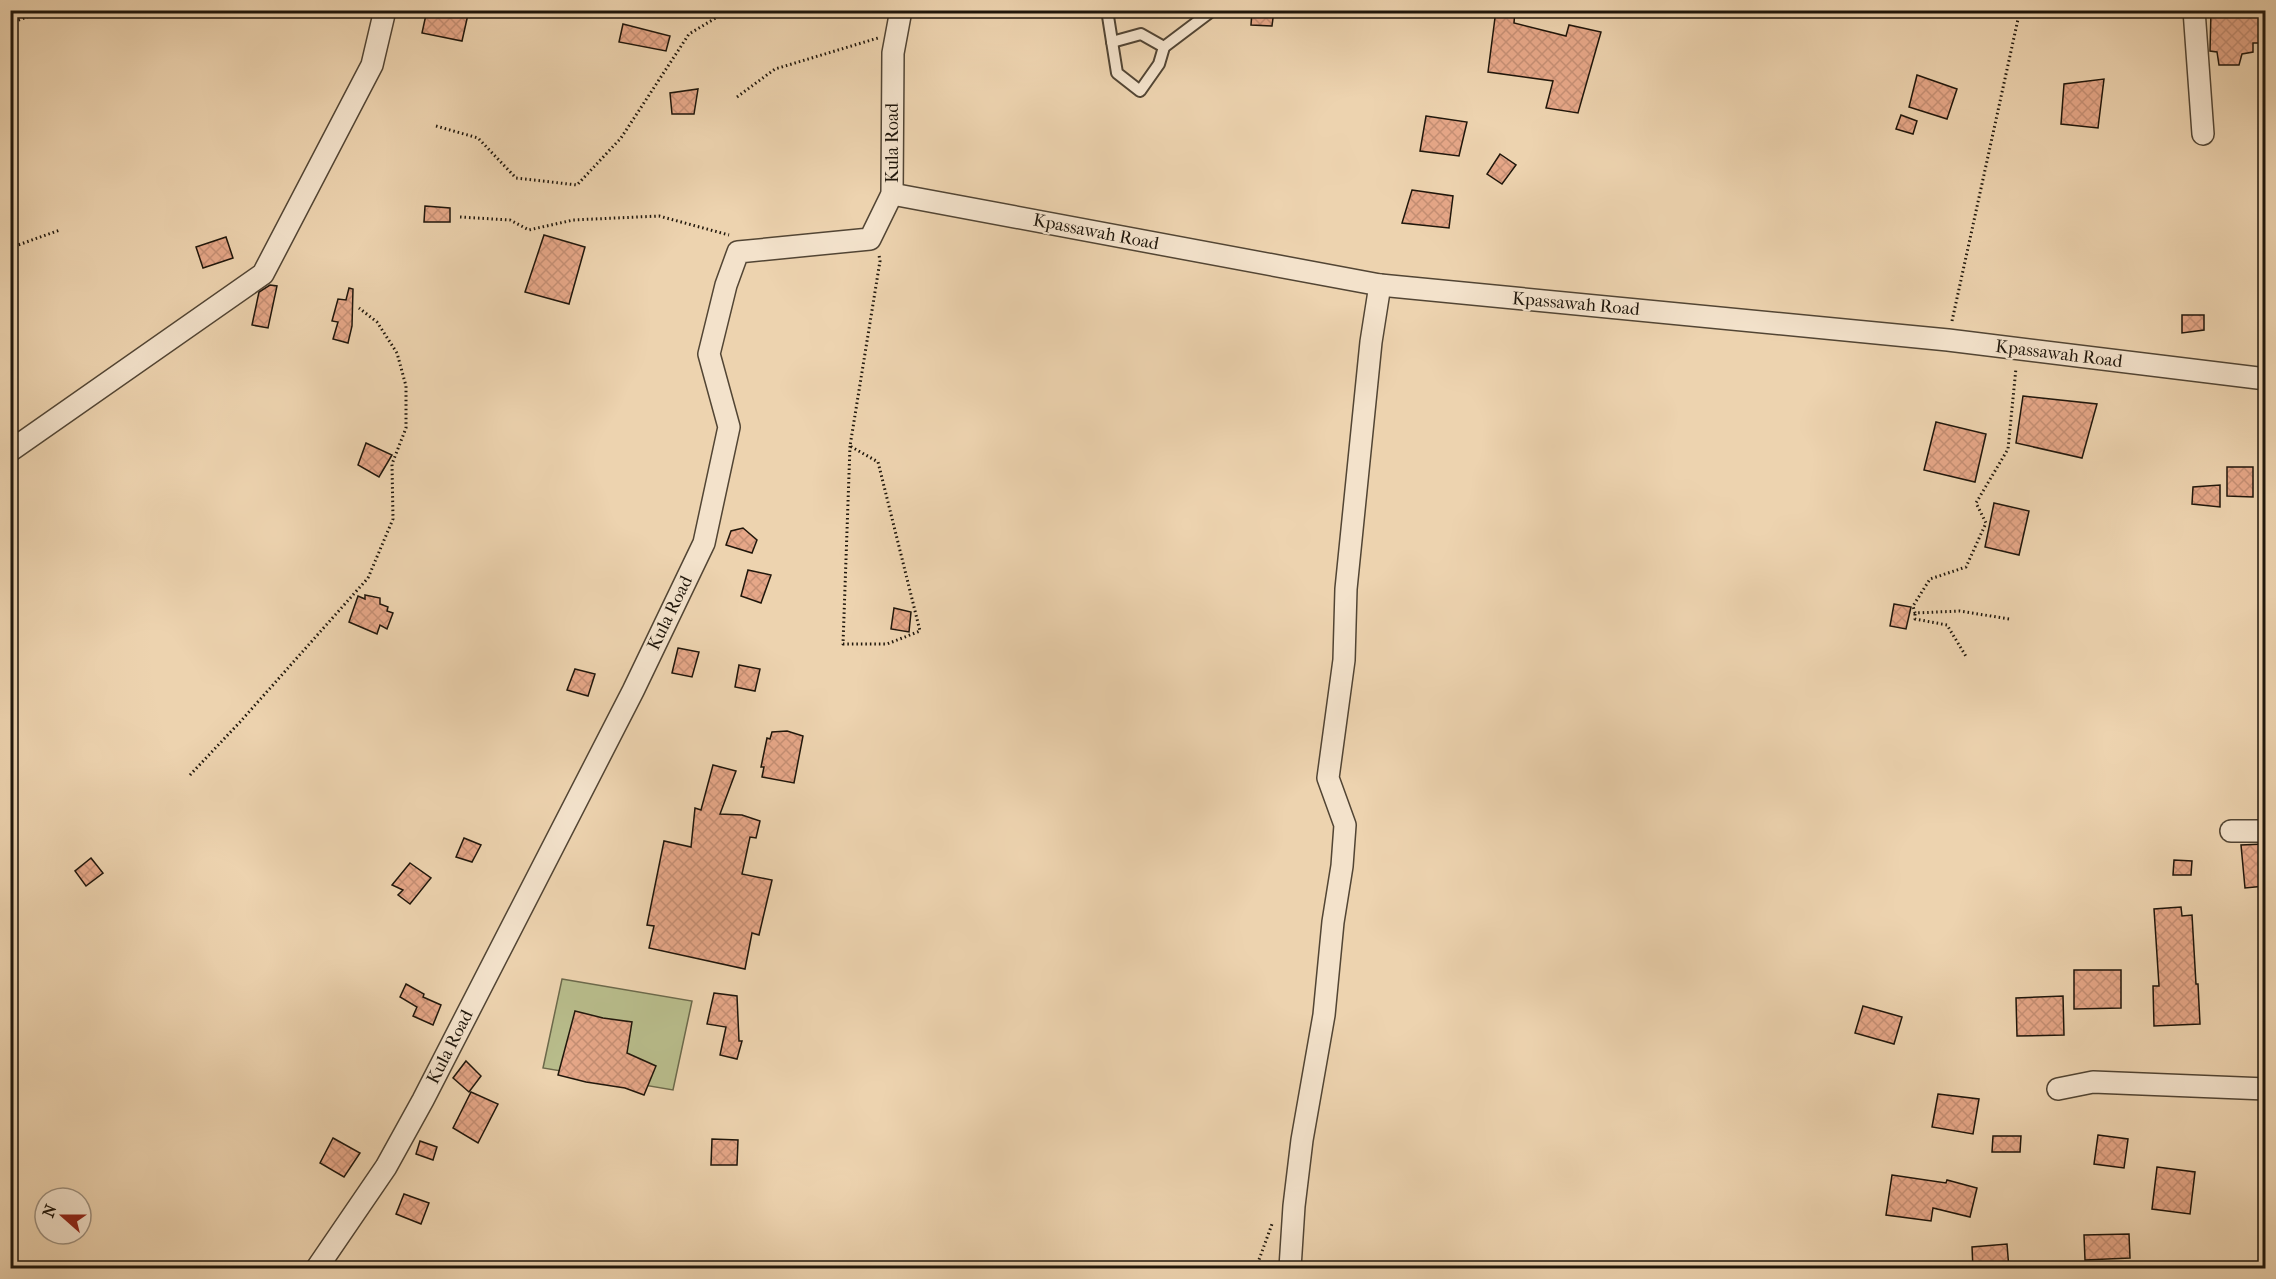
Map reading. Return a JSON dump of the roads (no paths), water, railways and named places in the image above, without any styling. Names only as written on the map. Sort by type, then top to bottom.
[{"type":"street","points":[[10,451],[263,274],[372,65],[385,10]]},
{"type":"street","name":"Kula Road","points":[[316,1269],[386,1167],[423,1100],[628,702],[704,543],[729,427],[709,354],[726,285],[738,252],[870,239],[892,194],[892,53],[901,10]]},
{"type":"street","points":[[2193,10],[2203,134]]},
{"type":"street","name":"Kpassawah Road","points":[[892,194],[1380,285],[1947,340],[2265,379]]},
{"type":"street","points":[[1290,1269],[1294,1206],[1302,1140],[1324,1015],[1332,922],[1342,866],[1345,825],[1328,778],[1344,660],[1346,589],[1371,342],[1380,285]]},
{"type":"street","points":[[2230,831],[2265,831]]},
{"type":"street","points":[[2058,1089],[2093,1082],[2265,1089]]},
{"type":"lane","points":[[1107,10],[1117,73],[1140,90],[1159,64],[1164,47],[1214,10]]},
{"type":"lane","points":[[1112,42],[1141,34],[1164,47]]}]
